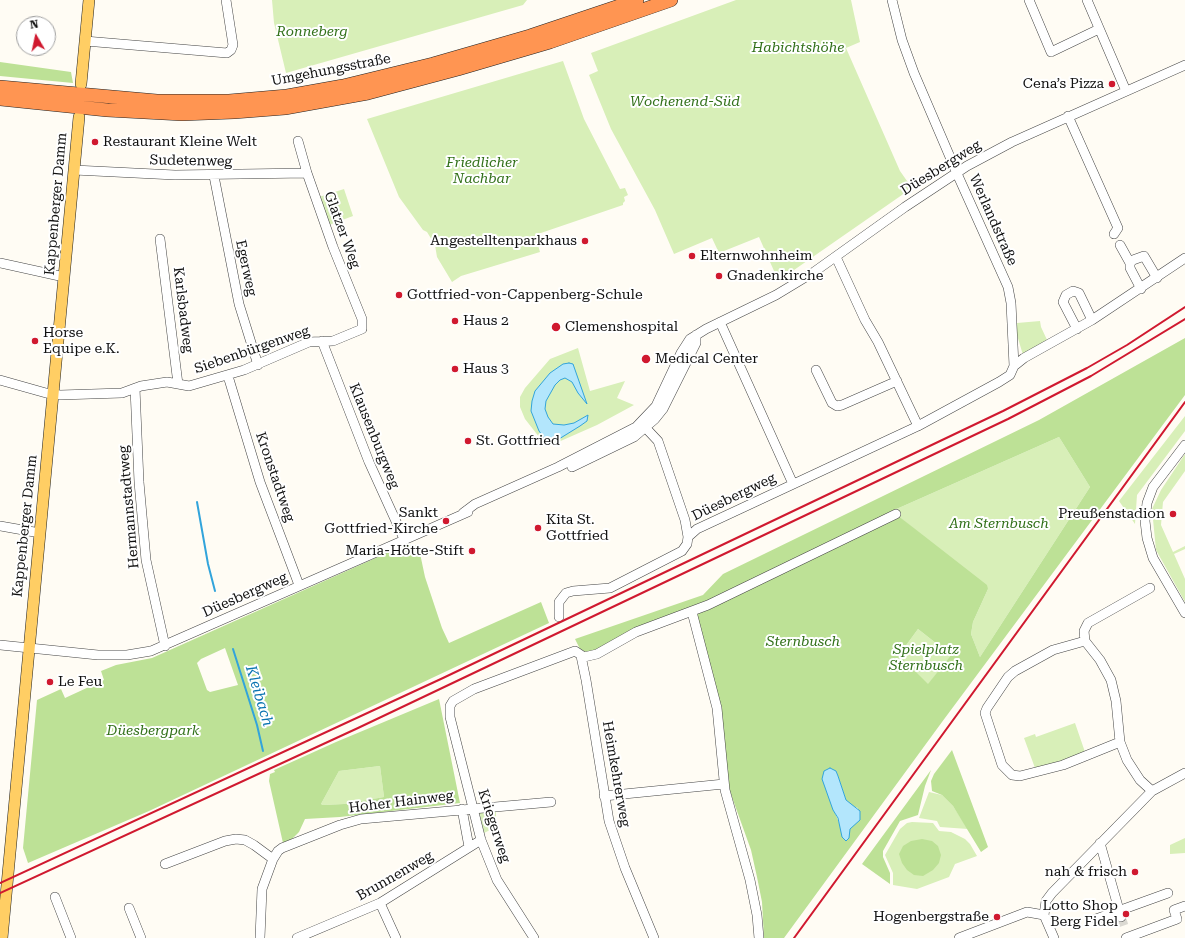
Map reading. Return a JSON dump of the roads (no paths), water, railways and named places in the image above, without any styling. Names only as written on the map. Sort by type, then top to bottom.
[{"type":"highway","name":"Umgehungsstraße","points":[[0,87],[108,98],[185,102],[249,100],[306,93],[394,74],[488,49],[637,0]]},
{"type":"highway","name":"Umgehungsstraße","points":[[56,105],[182,114],[259,110],[324,102],[393,87],[492,60],[585,31],[671,0]]},
{"type":"highway","points":[[0,81],[20,89]]},
{"type":"highway","points":[[0,99],[56,105]]},
{"type":"highway","points":[[0,106],[56,105]]},
{"type":"main road","points":[[81,84],[89,0]]},
{"type":"main road","name":"Kappenberger Damm","points":[[2,938],[79,117]]},
{"type":"street","points":[[85,40],[227,53],[231,50],[233,45],[226,0]]},
{"type":"street","name":"Werlandstraße","points":[[892,0],[893,10],[904,46],[957,173],[1008,287],[1011,304],[1014,366]]},
{"type":"street","points":[[1029,0],[1051,52],[1099,29]]},
{"type":"street","points":[[1087,0],[1126,91]]},
{"type":"street","name":"Düesbergweg","points":[[0,645],[114,656],[142,653],[165,646],[463,513],[478,510],[592,458],[634,437],[644,425],[663,409],[696,343],[696,335],[776,295],[836,257],[957,173],[1012,142],[1185,65]]},
{"type":"street","points":[[1068,116],[1118,228],[1114,234]]},
{"type":"street","name":"Glatzer Weg","points":[[298,141],[307,174],[333,247],[362,320],[363,327]]},
{"type":"street","name":"Sudetenweg","points":[[74,170],[150,175],[214,176],[307,174]]},
{"type":"street","name":"Egerweg","points":[[214,176],[239,304],[258,365]]},
{"type":"street","name":"Karlsbadweg","points":[[160,239],[178,384]]},
{"type":"street","points":[[1120,244],[1141,289]]},
{"type":"street","points":[[1130,263],[1140,256],[1144,256],[1157,278]]},
{"type":"street","points":[[836,257],[865,320],[878,342],[918,426]]},
{"type":"street","points":[[1014,366],[1024,358],[1092,320],[1141,289],[1185,258]]},
{"type":"street","points":[[0,262],[64,277]]},
{"type":"street","points":[[1077,329],[1063,302],[1066,295],[1073,291],[1079,293],[1092,320]]},
{"type":"street","name":"Düesbergweg","points":[[720,322],[793,484]]},
{"type":"street","name":"Siebenbürgenweg","points":[[0,380],[53,394],[122,393],[136,388],[167,382],[192,386],[228,376],[258,365],[275,356],[314,341],[333,341],[360,330],[363,327]]},
{"type":"street","name":"Klausenburgweg","points":[[322,341],[369,462],[404,539]]},
{"type":"street","name":"Düesbergweg","points":[[688,537],[697,529],[918,426],[999,382],[1010,375],[1014,366]]},
{"type":"street","points":[[816,370],[832,403],[837,406],[897,381]]},
{"type":"street","name":"Kronstadtweg","points":[[228,376],[260,482],[300,586]]},
{"type":"street","name":"Hermannstadtweg","points":[[136,388],[139,482],[146,560],[165,646]]},
{"type":"street","points":[[560,617],[559,602],[566,593],[610,588],[682,551],[687,544],[688,537],[685,520],[658,440],[644,425]]},
{"type":"street","points":[[1185,445],[1153,487],[1147,503],[1146,521],[1147,538],[1153,558],[1185,613]]},
{"type":"street","points":[[581,656],[589,657],[597,654],[636,632],[692,612],[896,514]]},
{"type":"street","points":[[0,526],[40,533]]},
{"type":"street","points":[[1150,588],[1088,623],[1084,631],[1085,641],[1100,660],[1111,680],[1116,701],[1120,742],[1134,772],[1152,791]]},
{"type":"street","points":[[692,612],[717,708],[724,784],[750,880],[757,915],[759,938]]},
{"type":"street","points":[[1085,641],[1053,650],[1015,671],[1008,677],[987,708],[986,719],[1002,765],[1012,775],[1020,776],[1063,765],[1120,742]]},
{"type":"street","name":"Kriegerweg","points":[[534,938],[497,880],[467,809],[449,712],[453,701],[474,689],[575,651],[581,656]]},
{"type":"street","name":"Heimkehrerweg","points":[[581,656],[588,686],[604,796],[612,835],[654,938]]},
{"type":"street","points":[[1054,938],[1044,915],[1046,901],[1052,893],[1152,791],[1185,773]]},
{"type":"street","points":[[604,796],[724,784]]},
{"type":"street","name":"Hoher Hainweg","points":[[260,938],[262,889],[273,859],[282,848],[345,823],[361,819],[551,802]]},
{"type":"street","points":[[467,809],[469,847]]},
{"type":"street","points":[[165,864],[225,841],[236,839],[245,840],[273,859]]},
{"type":"street","name":"Brunnenweg","points":[[297,938],[380,904],[481,840]]},
{"type":"street","points":[[1100,844],[1120,914]]},
{"type":"street","points":[[1096,919],[1120,914],[1168,893]]},
{"type":"street","points":[[54,897],[70,938]]},
{"type":"street","points":[[380,904],[396,938]]},
{"type":"street","points":[[1126,935],[1177,919],[1174,910],[1185,906]]},
{"type":"street","points":[[130,908],[141,938]]},
{"type":"street","points":[[959,938],[1028,912],[1044,915]]},
{"type":"water","points":[[563,364],[573,364],[587,404],[578,393],[572,382],[565,378],[560,380],[555,385],[546,401],[545,409],[553,424],[564,425],[574,423],[588,415],[587,421],[559,439],[551,441],[545,439],[539,431],[531,411],[532,401],[535,391],[550,373]]},
{"type":"water","points":[[830,768],[836,771],[846,800],[860,811],[860,820],[850,829],[849,838],[846,841],[842,837],[838,818],[833,810],[822,779],[824,771]]},
{"type":"waterway","name":"Kleibach","points":[[197,502],[208,564],[215,591]]},
{"type":"waterway","name":"Kleibach","points":[[233,649],[257,725],[263,751]]},
{"type":"tunnel","points":[[1121,917],[1125,929]]},
{"type":"railway","points":[[0,883],[443,678],[1003,411],[1087,368],[1127,345],[1185,307]]},
{"type":"railway","points":[[0,893],[358,728],[1008,419],[1091,376],[1185,319]]},
{"type":"railway","points":[[794,938],[1185,402]]},
{"type":"place","name":"Cena’s Pizza","points":[[1112,84]]},
{"type":"place","name":"Restaurant Kleine Welt","points":[[95,142]]},
{"type":"place","name":"Angestelltenparkhaus","points":[[585,241]]},
{"type":"place","name":"Elternwohnheim","points":[[692,256]]},
{"type":"place","name":"Gnadenkirche","points":[[719,276]]},
{"type":"place","name":"Gottfried-von-Cappenberg-Schule","points":[[399,295]]},
{"type":"place","name":"Haus 2","points":[[455,321]]},
{"type":"place","name":"Clemenshospital","points":[[556,327]]},
{"type":"place","name":"Horse Equipe e.K.","points":[[35,341]]},
{"type":"place","name":"Medical Center","points":[[646,359]]},
{"type":"place","name":"Haus 3","points":[[455,369]]},
{"type":"place","name":"St. Gottfried","points":[[468,441]]},
{"type":"place","name":"Preußenstadion","points":[[1173,514]]},
{"type":"place","name":"Sankt Gottfried-Kirche","points":[[446,521]]},
{"type":"place","name":"Kita St. Gottfried","points":[[538,528]]},
{"type":"place","name":"Maria-Hötte-Stift","points":[[472,551]]},
{"type":"place","name":"Le Feu","points":[[50,682]]},
{"type":"place","name":"nah & frisch","points":[[1135,872]]},
{"type":"place","name":"Lotto Shop Berg Fidel","points":[[1126,914]]},
{"type":"place","name":"Hogenbergstraße","points":[[997,917]]},
{"type":"park label","name":"Ronneberg","points":[[312,32]]},
{"type":"park label","name":"Habichtshöhe","points":[[798,48]]},
{"type":"park label","name":"Wochenend-Süd","points":[[685,102]]},
{"type":"park label","name":"Friedlicher Nachbar","points":[[482,172]]},
{"type":"park label","name":"Am Sternbusch","points":[[999,524]]},
{"type":"park label","name":"Sternbusch","points":[[803,642]]},
{"type":"park label","name":"Spielplatz Sternbusch","points":[[926,658]]},
{"type":"park label","name":"Düesbergpark","points":[[153,731]]}]
